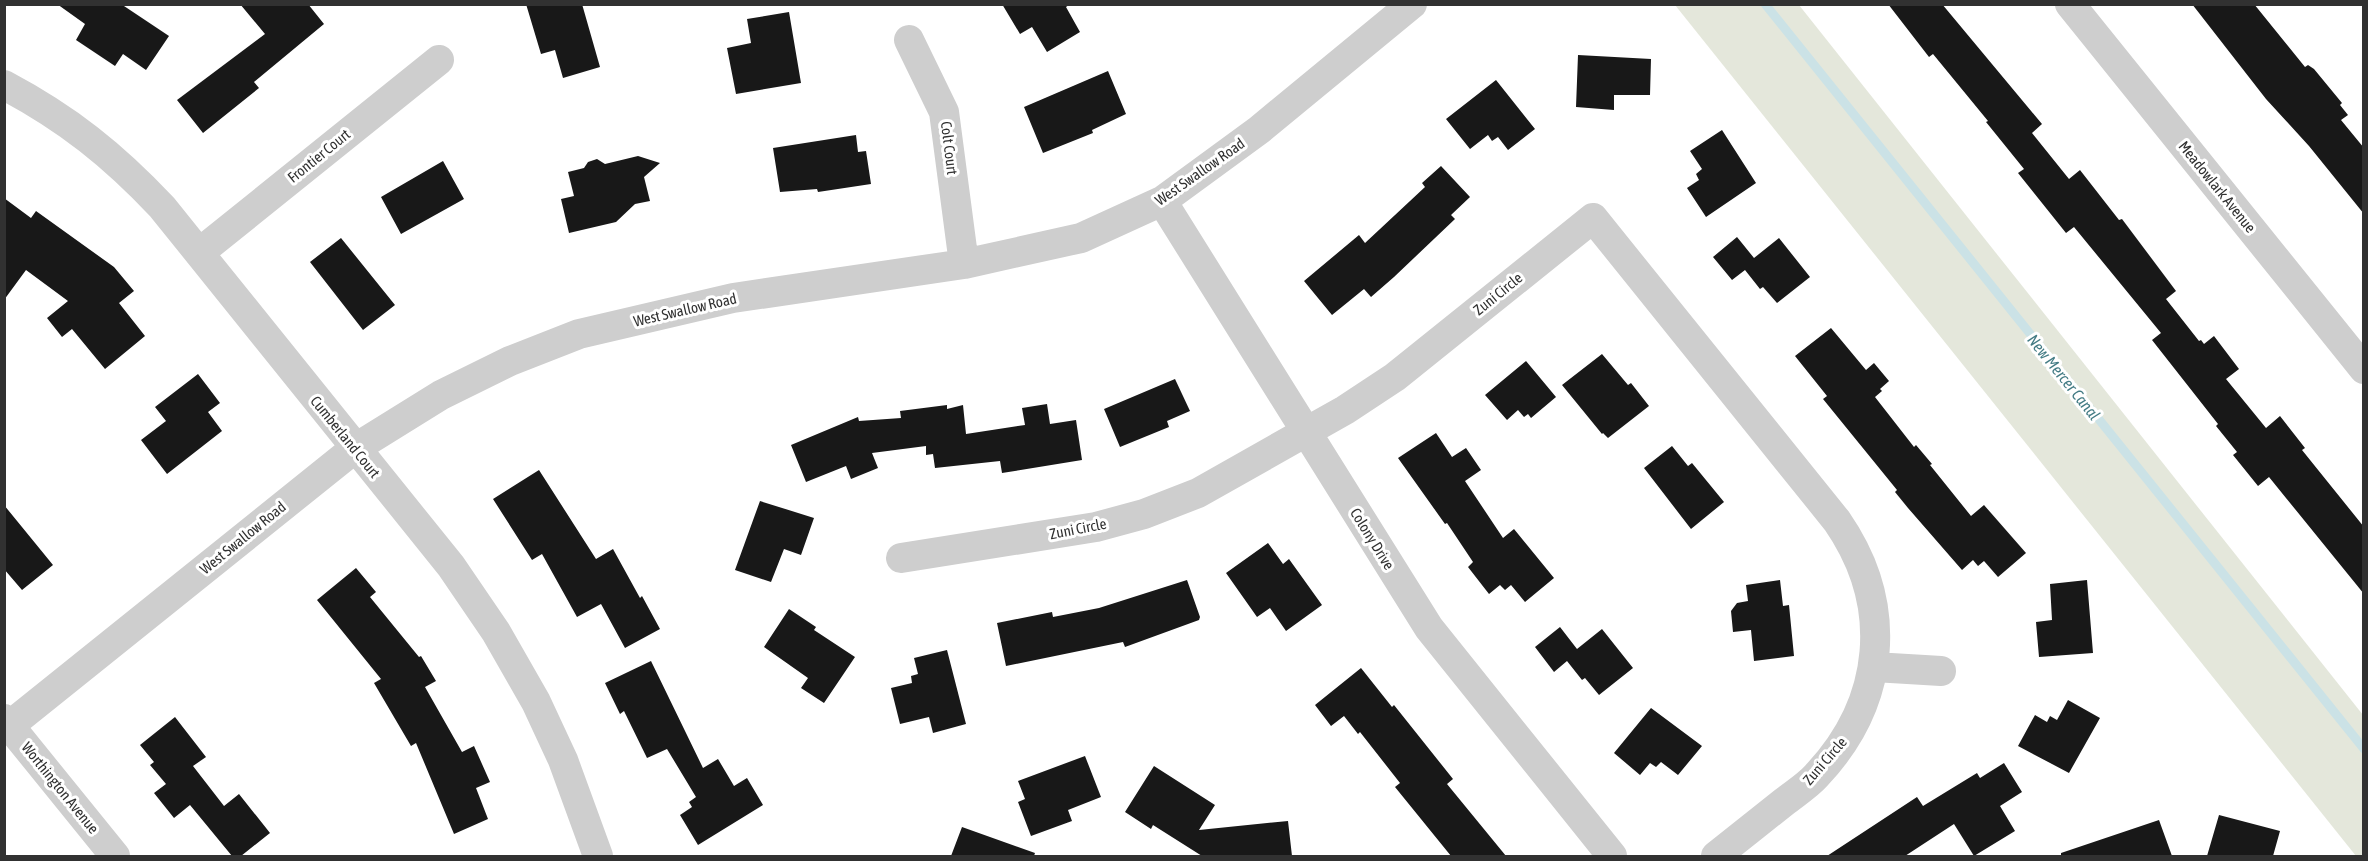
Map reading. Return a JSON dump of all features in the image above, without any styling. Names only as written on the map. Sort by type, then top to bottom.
[{"type":"street","name":"West Swallow Road","points":[[6,725],[354,449],[441,395],[510,361],[579,334],[733,298],[964,264],[1081,238],[1162,201],[1259,130],[1412,4]]},
{"type":"street","name":"Meadowlark Avenue","points":[[2070,4],[2364,369]]},
{"type":"street","name":"Colt Court","points":[[909,40],[944,112],[964,264]]},
{"type":"street","name":"Frontier Court","points":[[199,253],[439,60]]},
{"type":"street","name":"Cumberland Court","points":[[4,86],[51,111],[89,138],[120,164],[162,207],[354,449],[451,566],[496,632],[536,702],[563,760],[598,856]]},
{"type":"street","name":"Colony Drive","points":[[1162,201],[1429,628],[1612,856]]},
{"type":"street","name":"Zuni Circle","points":[[901,558],[1096,527],[1144,514],[1198,493],[1306,433],[1395,377],[1593,218],[1848,537],[1860,562],[1872,600],[1876,633],[1874,667],[1862,706],[1851,730],[1836,753],[1814,778],[1716,856]]},
{"type":"street","points":[[1874,667],[1941,671]]},
{"type":"street","name":"Worthington Avenue","points":[[6,725],[115,856]]},
{"type":"shaded area","points":[[1675,5],[1799,5],[2363,715],[2363,856],[2356,856]]},
{"type":"building","points":[[57,4],[121,4],[169,36],[146,70],[123,54],[115,66],[76,40],[85,24]]},
{"type":"building","points":[[240,4],[308,4],[324,24],[254,82],[259,88],[203,133],[177,100],[265,34]]},
{"type":"building","points":[[526,4],[582,4],[600,67],[563,78],[555,50],[541,54]]},
{"type":"building","points":[[1002,4],[1070,4],[1066,7],[1080,32],[1047,52],[1032,27],[1020,34]]},
{"type":"building","points":[[1888,4],[1942,4],[2042,124],[2032,133],[2069,179],[2080,170],[2119,220],[2122,219],[2176,291],[2166,299],[2199,341],[2201,340],[2204,344],[2214,336],[2239,369],[2226,379],[2266,428],[2280,416],[2305,448],[2302,450],[2364,527],[2364,594],[2269,477],[2258,486],[2233,455],[2237,452],[2216,426],[2218,424],[2152,340],[2161,333],[2074,227],[2066,233],[2018,173],[2024,169],[1986,122],[1988,121],[1933,54],[1929,57]]},
{"type":"building","points":[[2192,4],[2254,4],[2305,67],[2308,65],[2314,69],[2342,103],[2340,105],[2348,115],[2341,120],[2364,148],[2364,214],[2309,146],[2266,99]]},
{"type":"building","points":[[789,12],[801,83],[736,94],[727,48],[751,43],[747,19]]},
{"type":"building","points":[[1578,55],[1651,59],[1650,95],[1614,95],[1614,110],[1576,107]]},
{"type":"building","points":[[1108,71],[1126,114],[1092,130],[1093,133],[1043,153],[1024,107]]},
{"type":"building","points":[[1496,80],[1535,129],[1508,150],[1498,137],[1492,141],[1488,135],[1470,149],[1446,119]]},
{"type":"building","points":[[1722,130],[1756,183],[1706,217],[1687,188],[1699,180],[1696,174],[1702,169],[1690,151]]},
{"type":"building","points":[[856,135],[858,152],[866,151],[871,184],[818,192],[817,189],[780,192],[773,148]]},
{"type":"building","points":[[638,156],[660,163],[644,177],[650,201],[635,204],[616,222],[569,233],[561,199],[574,196],[568,172],[584,168],[588,162],[597,159],[605,164]]},
{"type":"building","points":[[443,161],[464,199],[401,234],[381,197]]},
{"type":"building","points":[[1441,166],[1470,197],[1451,215],[1455,219],[1371,297],[1364,289],[1332,315],[1304,281],[1359,235],[1365,243],[1425,187],[1422,183]]},
{"type":"building","points":[[4,198],[31,218],[36,211],[114,267],[134,291],[119,303],[145,336],[105,369],[72,329],[62,337],[47,318],[68,301],[26,270],[4,300]]},
{"type":"building","points":[[1737,237],[1754,258],[1779,238],[1810,277],[1777,303],[1763,287],[1760,289],[1745,270],[1732,280],[1713,257]]},
{"type":"building","points":[[341,238],[395,305],[363,330],[310,262]]},
{"type":"building","points":[[1831,328],[1866,370],[1874,363],[1889,381],[1875,397],[1914,447],[1916,445],[1932,464],[1930,465],[1971,516],[1984,505],[2026,553],[1998,577],[1984,561],[1978,566],[1973,560],[1962,570],[1908,508],[1895,492],[1897,490],[1823,399],[1827,396],[1795,356]]},
{"type":"building","points":[[1602,354],[1628,385],[1631,383],[1649,406],[1608,438],[1602,434],[1562,385]]},
{"type":"building","points":[[1526,361],[1556,397],[1531,418],[1528,414],[1524,417],[1518,410],[1507,420],[1485,395]]},
{"type":"building","points":[[198,374],[220,403],[208,412],[222,431],[167,474],[141,440],[166,421],[155,407]]},
{"type":"building","points":[[1175,379],[1190,411],[1167,421],[1169,427],[1120,447],[1104,409]]},
{"type":"building","points":[[1047,404],[1050,424],[1076,420],[1082,460],[1002,473],[1000,461],[935,468],[933,454],[926,455],[926,446],[872,453],[878,468],[851,479],[846,466],[806,482],[791,445],[858,417],[859,421],[901,418],[900,411],[947,405],[947,409],[963,405],[966,434],[1025,425],[1022,408]]},
{"type":"building","points":[[1436,433],[1452,457],[1466,448],[1481,470],[1465,481],[1503,538],[1514,529],[1554,578],[1525,602],[1511,585],[1505,590],[1500,585],[1489,594],[1468,567],[1473,562],[1447,523],[1445,524],[1398,458]]},
{"type":"building","points":[[1672,446],[1688,466],[1692,463],[1724,502],[1691,529],[1644,468]]},
{"type":"building","points":[[539,470],[596,559],[613,549],[660,629],[625,648],[601,604],[577,617],[542,554],[532,560],[493,499]]},
{"type":"building","points":[[760,501],[814,518],[801,555],[784,549],[771,582],[735,570]]},
{"type":"building","points":[[4,505],[53,565],[22,590],[4,569]]},
{"type":"building","points":[[1268,543],[1283,564],[1289,559],[1322,605],[1286,631],[1270,608],[1257,617],[1226,573]]},
{"type":"building","points":[[356,568],[376,592],[370,597],[419,657],[421,656],[436,681],[425,687],[462,752],[474,746],[490,782],[476,788],[488,819],[454,834],[416,743],[411,746],[374,683],[381,679],[317,600]]},
{"type":"building","points":[[1187,580],[1200,617],[1199,620],[1125,647],[1123,642],[1006,666],[997,623],[1052,612],[1053,617],[1099,608]]},
{"type":"building","points":[[1780,580],[1783,606],[1789,605],[1794,656],[1754,661],[1751,630],[1733,632],[1731,611],[1737,603],[1748,601],[1746,585]]},
{"type":"building","points":[[2087,580],[2093,653],[2039,657],[2036,622],[2052,620],[2050,584]]},
{"type":"building","points":[[789,609],[816,627],[814,630],[855,657],[824,703],[801,688],[808,678],[764,647]]},
{"type":"building","points":[[1560,627],[1577,649],[1602,629],[1633,668],[1599,695],[1585,678],[1582,680],[1567,661],[1554,672],[1535,647]]},
{"type":"building","points":[[947,650],[966,724],[933,733],[929,717],[900,724],[891,688],[912,683],[911,676],[918,674],[914,658]]},
{"type":"building","points":[[651,661],[703,768],[718,759],[734,786],[747,778],[763,805],[698,845],[680,815],[692,807],[689,802],[696,797],[667,749],[647,758],[624,711],[620,714],[605,683]]},
{"type":"building","points":[[1361,668],[1453,779],[1447,784],[1506,856],[1451,856],[1395,787],[1400,783],[1360,732],[1358,734],[1344,716],[1331,726],[1315,705]]},
{"type":"building","points":[[2068,700],[2100,718],[2069,773],[2018,746],[2035,715],[2047,722],[2050,716],[2057,720]]},
{"type":"building","points":[[1651,708],[1702,746],[1678,775],[1661,762],[1656,767],[1650,763],[1640,775],[1614,753]]},
{"type":"building","points":[[175,717],[206,757],[193,766],[224,806],[239,794],[270,833],[241,856],[232,856],[190,805],[174,818],[154,793],[166,784],[150,765],[154,762],[140,745]]},
{"type":"building","points":[[1085,756],[1101,797],[1068,810],[1072,821],[1031,836],[1018,802],[1025,799],[1018,781]]},
{"type":"building","points":[[2004,763],[2022,792],[2000,806],[2015,831],[1974,856],[1954,824],[1905,856],[1827,856],[1917,797],[1923,806],[1977,773],[1980,778]]},
{"type":"building","points":[[1154,766],[1215,805],[1199,830],[1288,821],[1292,856],[1202,856],[1153,825],[1151,829],[1125,812]]},
{"type":"building","points":[[2219,815],[2280,831],[2273,856],[2207,856]]},
{"type":"building","points":[[2159,820],[2172,856],[2061,856],[2061,853]]},
{"type":"building","points":[[962,827],[1035,853],[1034,856],[951,856]]},
{"type":"waterway","name":"New Mercer Canal","points":[[1765,4],[2364,749]]}]
